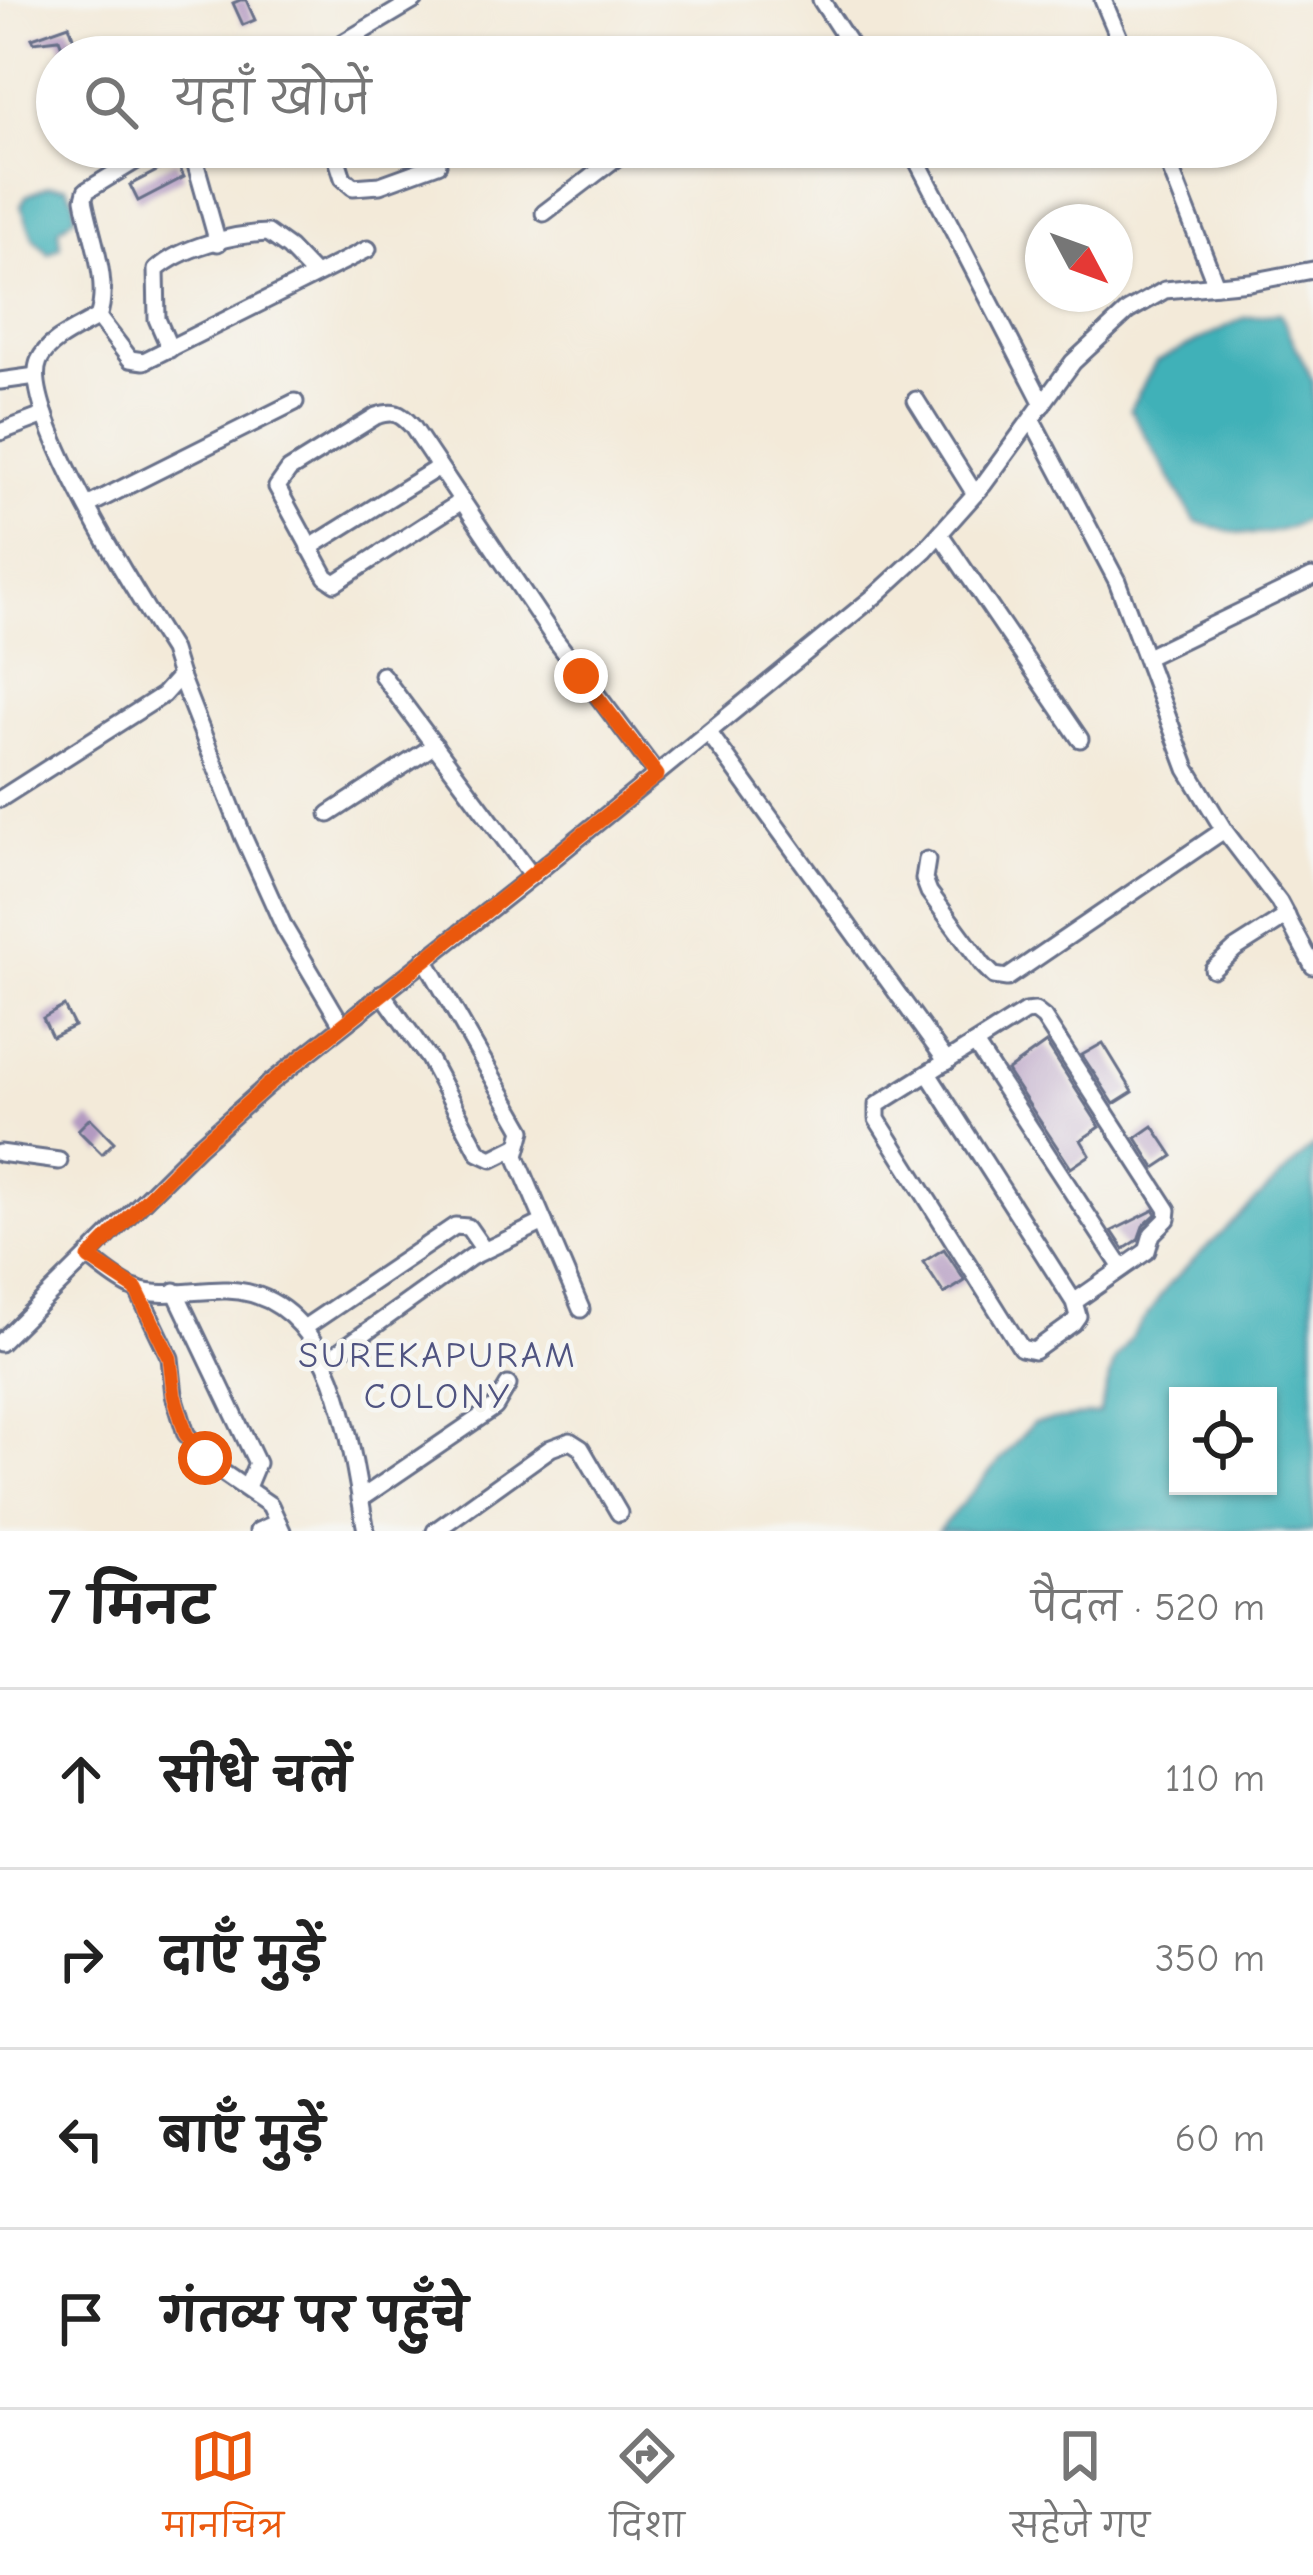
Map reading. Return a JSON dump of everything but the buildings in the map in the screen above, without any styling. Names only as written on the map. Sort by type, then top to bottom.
[{"type":"street","points":[[354,36],[415,0]]},
{"type":"street","points":[[821,0],[844,36]]},
{"type":"street","points":[[1103,0],[1118,36]]},
{"type":"street","points":[[124,168],[86,191],[84,199],[102,284],[98,317],[136,363],[368,249]]},
{"type":"street","points":[[197,168],[218,243]]},
{"type":"street","points":[[340,168],[353,187],[380,185],[427,168]]},
{"type":"street","points":[[544,213],[603,168]]},
{"type":"street","points":[[921,168],[1043,404]]},
{"type":"street","points":[[1170,168],[1216,285]]},
{"type":"street","points":[[170,349],[157,319],[156,270],[182,254],[268,233],[315,275]]},
{"type":"street","points":[[0,1343],[198,1147],[342,1025],[532,877],[876,595],[940,534],[1073,362],[1128,311],[1166,290],[1313,270]]},
{"type":"street","points":[[98,317],[45,351],[36,376],[45,415],[87,506],[172,650],[276,909],[342,1025]]},
{"type":"street","points":[[0,381],[36,376]]},
{"type":"street","points":[[916,400],[975,494]]},
{"type":"street","points":[[87,506],[295,402]]},
{"type":"street","points":[[462,501],[335,583],[326,577],[277,488],[290,470],[334,441],[391,411],[401,414],[412,426],[554,638],[657,775]]},
{"type":"street","points":[[0,432],[45,415]]},
{"type":"street","points":[[1032,419],[1117,581],[1174,739],[1224,830],[1287,916],[1313,966]]},
{"type":"street","points":[[309,548],[439,467]]},
{"type":"street","points":[[940,534],[1080,739]]},
{"type":"street","points":[[1148,657],[1312,577]]},
{"type":"street","points":[[382,675],[532,877]]},
{"type":"street","points":[[0,799],[163,695],[180,676]]},
{"type":"street","points":[[709,733],[947,1062]]},
{"type":"street","points":[[329,814],[435,745]]},
{"type":"street","points":[[928,860],[925,885],[929,892],[983,965],[994,976],[1007,978],[1224,830]]},
{"type":"street","points":[[1213,969],[1287,916]]},
{"type":"street","points":[[425,959],[524,1130],[516,1156],[581,1310]]},
{"type":"street","points":[[382,993],[429,1059],[478,1153],[492,1159],[518,1146]]},
{"type":"street","points":[[929,1075],[1074,1302],[1078,1316],[1073,1323],[1034,1351],[1025,1351],[875,1114],[881,1101],[1025,1012],[1035,1011],[1044,1018],[1169,1213],[1153,1232],[1147,1251],[1074,1302]]},
{"type":"street","points":[[975,1044],[1122,1268]]},
{"type":"street","points":[[0,1153],[59,1161]]},
{"type":"street","points":[[324,1362],[484,1250],[544,1222]]},
{"type":"street","points":[[304,1328],[455,1226],[469,1227],[484,1250]]},
{"type":"street","points":[[89,1258],[136,1289],[170,1358],[174,1395],[186,1434],[219,1470],[270,1505],[280,1527],[258,1531]]},
{"type":"street","points":[[136,1289],[251,1292],[278,1302],[304,1328],[337,1394],[366,1531]]},
{"type":"street","points":[[175,1291],[257,1463],[247,1487]]},
{"type":"street","points":[[360,1499],[495,1407],[508,1385]]},
{"type":"street","points":[[435,1531],[551,1448],[570,1441],[581,1448],[619,1513]]},
{"type":"water","points":[[49,186],[66,186],[74,200],[75,216],[59,229],[60,247],[49,254],[33,238],[21,206],[26,196]]},
{"type":"water","points":[[1280,313],[1313,382],[1313,515],[1283,530],[1255,534],[1195,521],[1130,409],[1156,362],[1244,318]]},
{"type":"water","points":[[1313,1146],[1313,1531],[938,1531],[1033,1423],[1099,1413],[1115,1360],[1170,1283]]},
{"type":"district","name":"SUREKAPURAM COLONY","points":[[438,1374]]},
{"type":"route","points":[[205,1458],[186,1434],[165,1343],[136,1289],[89,1258],[198,1147],[269,1084],[657,775],[581,676]]}]
